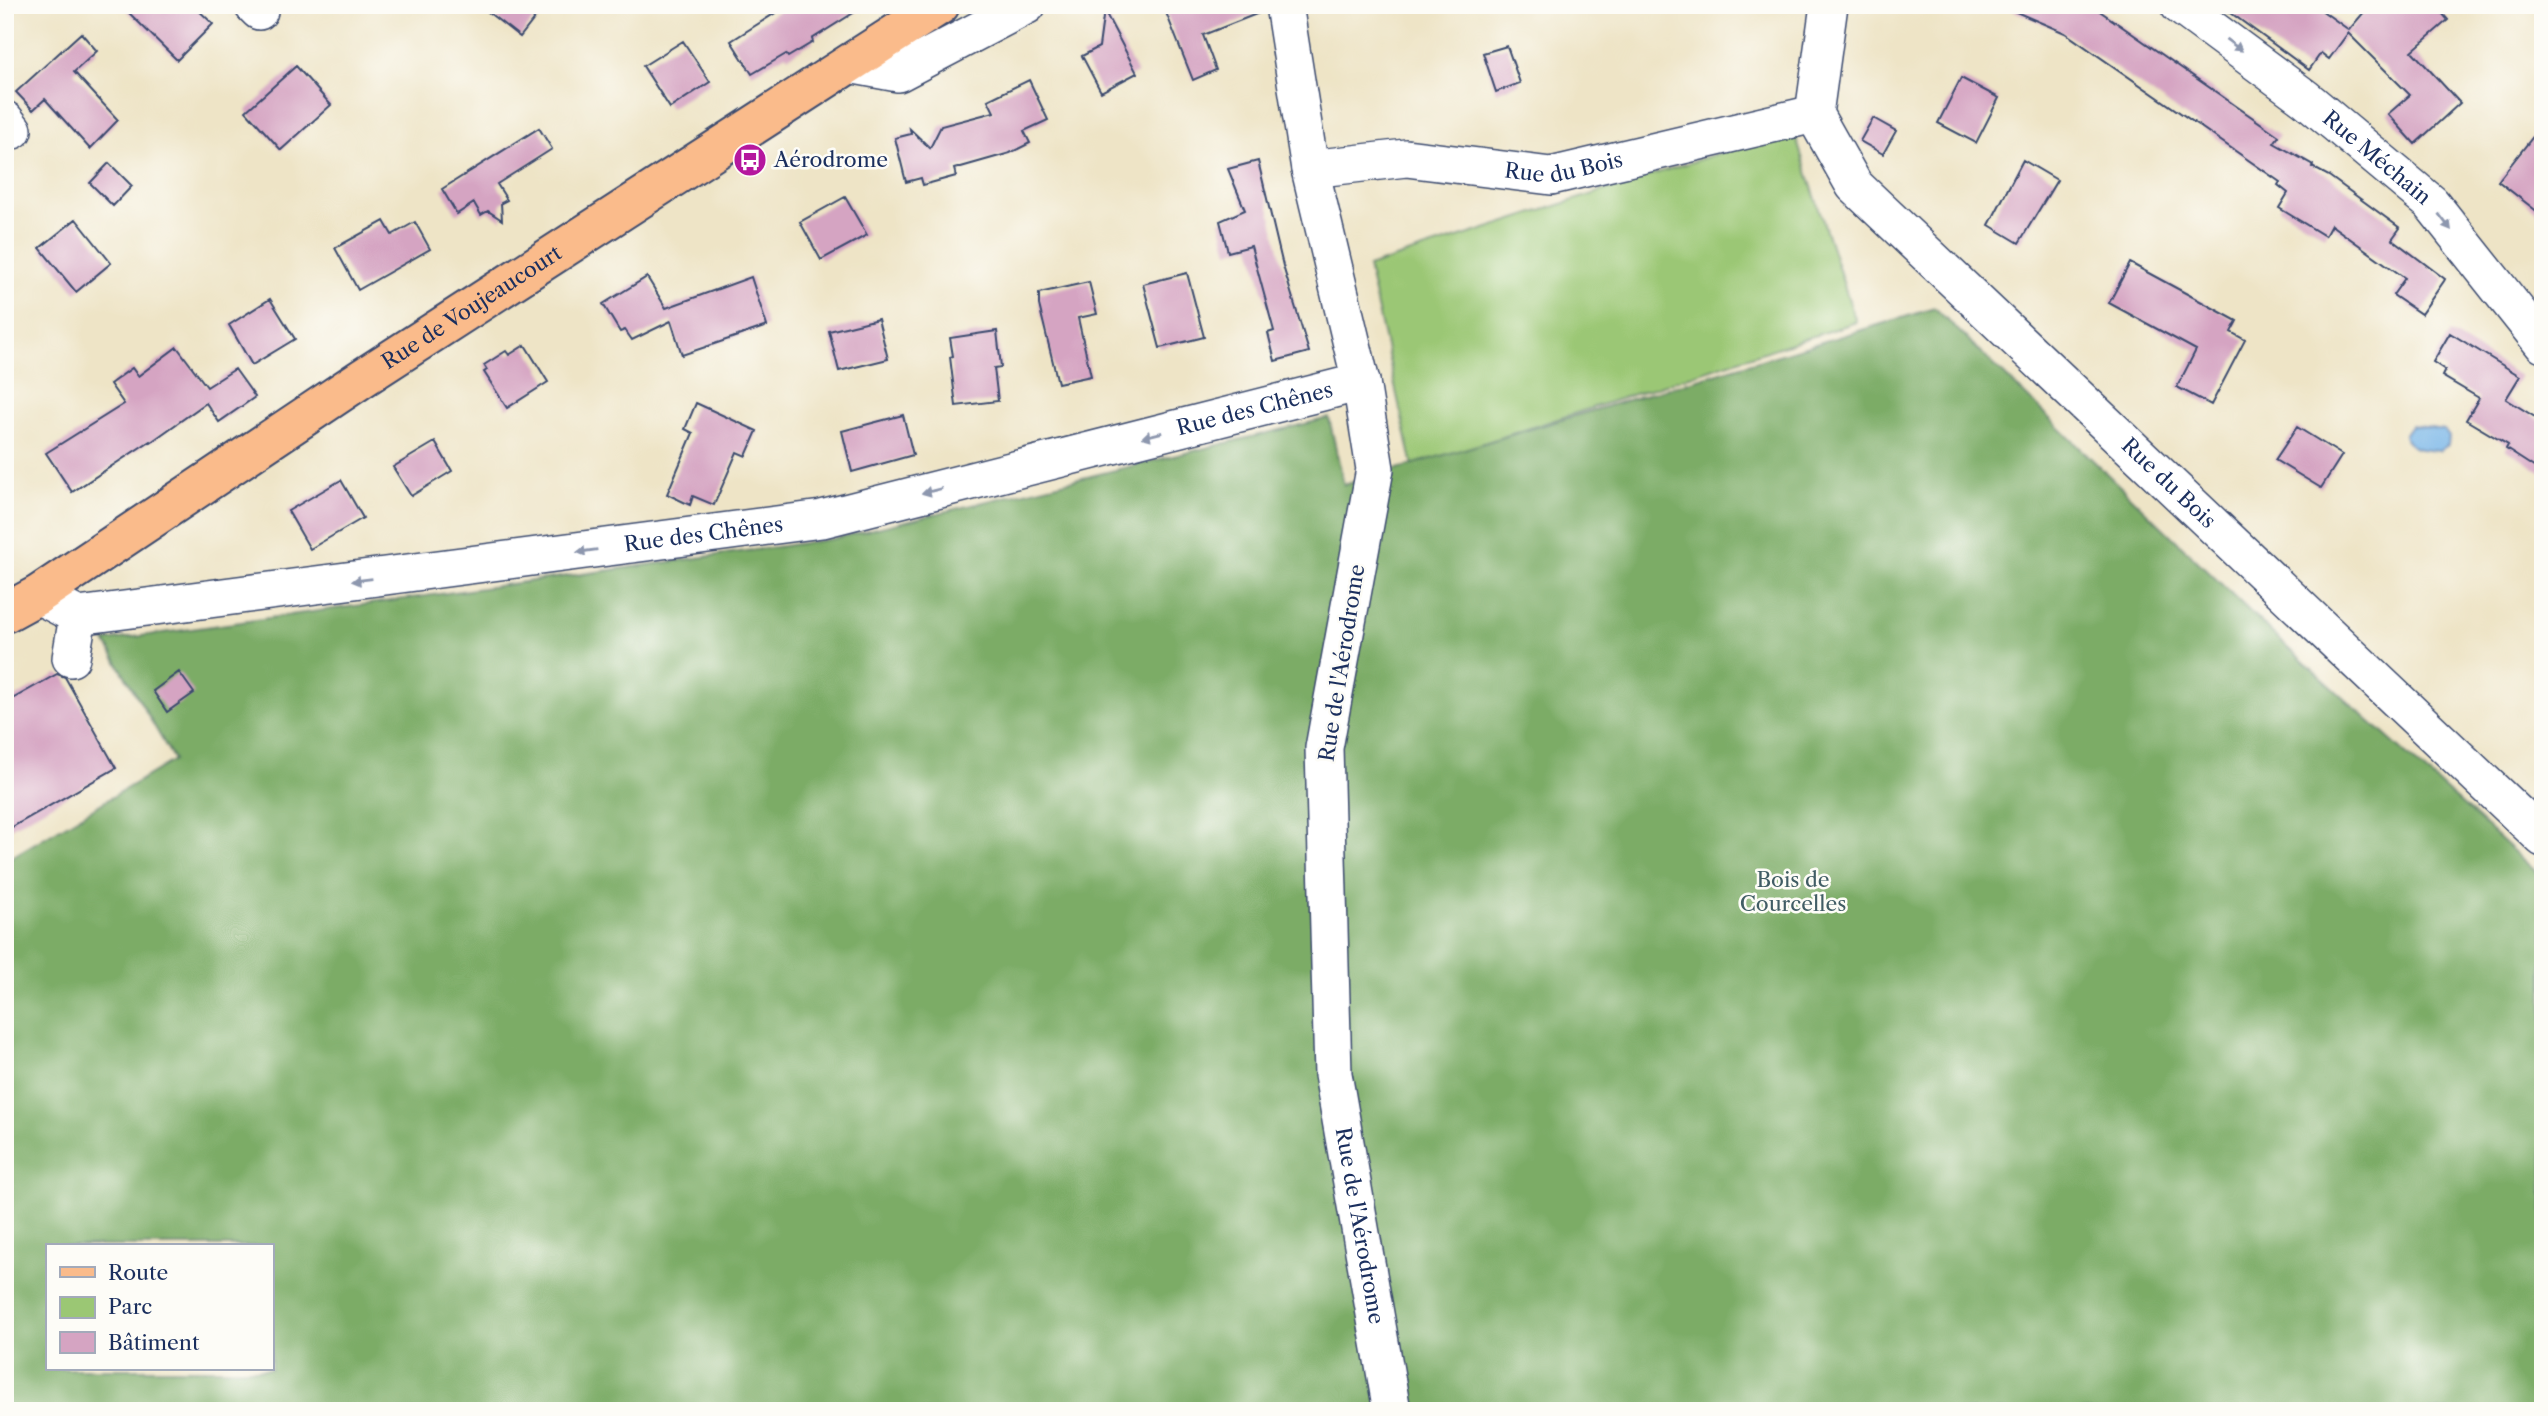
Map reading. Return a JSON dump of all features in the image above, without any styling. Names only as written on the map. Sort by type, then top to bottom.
[{"type":"main road","name":"Rue de Voujeaucourt","points":[[21,604],[361,379],[940,5]]},
{"type":"street","points":[[849,64],[898,73],[1027,5]]},
{"type":"street","name":"Rue de l'Aérodrome","points":[[1284,5],[1310,169],[1361,382],[1375,469],[1324,748],[1333,1074],[1392,1411]]},
{"type":"street","points":[[1814,114],[1829,5]]},
{"type":"street","name":"Rue Méchain","points":[[2179,5],[2305,98],[2431,203],[2543,344]]},
{"type":"street","name":"Rue du Bois","points":[[1310,169],[1406,158],[1551,176],[1814,114],[1854,185],[1880,212],[2543,838]]},
{"type":"street","name":"Rue des Chênes","points":[[78,616],[822,519],[1361,382]]},
{"type":"street","points":[[21,604],[78,616],[71,658]]},
{"type":"green space","points":[[1793,129],[1856,322],[1413,466],[1368,267]]},
{"type":"green space","name":"Bois de Courcelles","points":[[1935,308],[2271,632],[2543,878],[2543,1411],[5,1411],[5,861],[174,760],[105,641],[832,539],[1329,418],[1344,485]]},
{"type":"water","points":[[2411,425],[2444,430],[2449,437],[2448,445],[2439,451],[2409,444],[2404,435]]},
{"type":"building","points":[[121,5],[193,5],[213,24],[177,60]]},
{"type":"building","points":[[479,5],[545,5],[520,37]]},
{"type":"building","points":[[788,5],[866,5],[812,39],[813,42],[752,74],[731,41]]},
{"type":"building","points":[[1163,5],[1263,5],[1264,11],[1203,35],[1216,70],[1193,80]]},
{"type":"building","points":[[2000,5],[2091,5],[2279,136],[2274,143],[2313,165],[2312,167],[2329,176],[2400,228],[2392,239],[2445,279],[2444,281],[2421,314],[2393,295],[2405,278],[2331,225],[2325,236],[2279,208],[2288,193],[2278,185],[2280,182],[2065,33]]},
{"type":"building","points":[[2220,5],[2314,5],[2349,30],[2370,5],[2435,5],[2448,20],[2412,51],[2460,103],[2415,144],[2388,114],[2410,95],[2348,33],[2329,59],[2321,53],[2309,70]]},
{"type":"building","points":[[1104,10],[1137,73],[1101,92],[1082,56],[1099,47]]},
{"type":"building","points":[[81,33],[97,51],[74,72],[118,120],[90,149],[45,99],[33,110],[16,92]]},
{"type":"building","points":[[683,41],[710,82],[670,108],[643,66]]},
{"type":"building","points":[[1507,46],[1520,83],[1496,92],[1483,53]]},
{"type":"building","points":[[296,66],[331,105],[281,150],[246,111]]},
{"type":"building","points":[[1961,78],[1999,98],[1976,143],[1938,123]]},
{"type":"building","points":[[1029,80],[1048,120],[1024,131],[1030,143],[1010,153],[954,169],[956,176],[923,185],[921,178],[906,182],[895,138],[911,134],[910,129],[930,148],[941,126],[994,112],[988,100]]},
{"type":"building","points":[[1873,118],[1896,131],[1883,154],[1860,141]]},
{"type":"building","points":[[2543,124],[2543,216],[2498,181]]},
{"type":"building","points":[[539,128],[552,149],[497,184],[507,200],[501,203],[502,220],[488,211],[481,215],[474,203],[457,214],[442,189]]},
{"type":"building","points":[[2023,160],[2057,180],[2019,243],[1989,225]]},
{"type":"building","points":[[1258,161],[1283,266],[1309,352],[1275,361],[1268,333],[1274,331],[1251,246],[1228,252],[1220,221],[1245,210],[1228,169]]},
{"type":"building","points":[[109,163],[132,186],[113,206],[90,183]]},
{"type":"building","points":[[845,197],[867,235],[821,260],[800,222]]},
{"type":"building","points":[[76,219],[111,263],[76,292],[40,248]]},
{"type":"building","points":[[384,221],[392,235],[415,222],[430,249],[358,290],[335,248]]},
{"type":"building","points":[[2130,263],[2237,321],[2231,332],[2245,340],[2211,405],[2177,387],[2196,350],[2109,303]]},
{"type":"building","points":[[1187,273],[1204,337],[1160,348],[1143,284]]},
{"type":"building","points":[[647,277],[666,308],[751,277],[767,326],[682,355],[671,321],[632,340],[625,330],[620,332],[603,304]]},
{"type":"building","points":[[1089,282],[1097,314],[1078,318],[1091,376],[1058,383],[1039,305],[1039,293]]},
{"type":"building","points":[[270,299],[295,339],[252,365],[229,325]]},
{"type":"building","points":[[878,319],[888,359],[839,371],[829,331]]},
{"type":"building","points":[[997,331],[1001,367],[994,368],[998,401],[956,406],[950,338]]},
{"type":"building","points":[[2450,333],[2520,376],[2506,399],[2543,422],[2543,473],[2506,449],[2508,445],[2466,420],[2479,398],[2442,376],[2445,370],[2433,362]]},
{"type":"building","points":[[525,345],[548,382],[507,408],[484,372],[487,370],[484,365],[506,351],[509,355]]},
{"type":"building","points":[[177,347],[207,387],[235,369],[255,397],[219,422],[206,403],[72,492],[46,453],[124,404],[110,384],[132,368],[138,376]]},
{"type":"building","points":[[696,403],[757,431],[746,456],[737,452],[714,505],[693,496],[690,505],[667,494],[693,433],[685,429]]},
{"type":"building","points":[[903,415],[913,455],[852,472],[842,431]]},
{"type":"building","points":[[2297,427],[2342,455],[2321,488],[2275,460]]},
{"type":"building","points":[[435,442],[452,471],[411,496],[393,467]]},
{"type":"building","points":[[341,480],[363,518],[310,549],[288,511]]},
{"type":"building","points":[[179,672],[194,693],[167,712],[153,691]]},
{"type":"building","points":[[57,674],[65,677],[116,768],[5,831],[5,703]]},
{"type":"place","name":"Aérodrome","points":[[750,160]]}]
